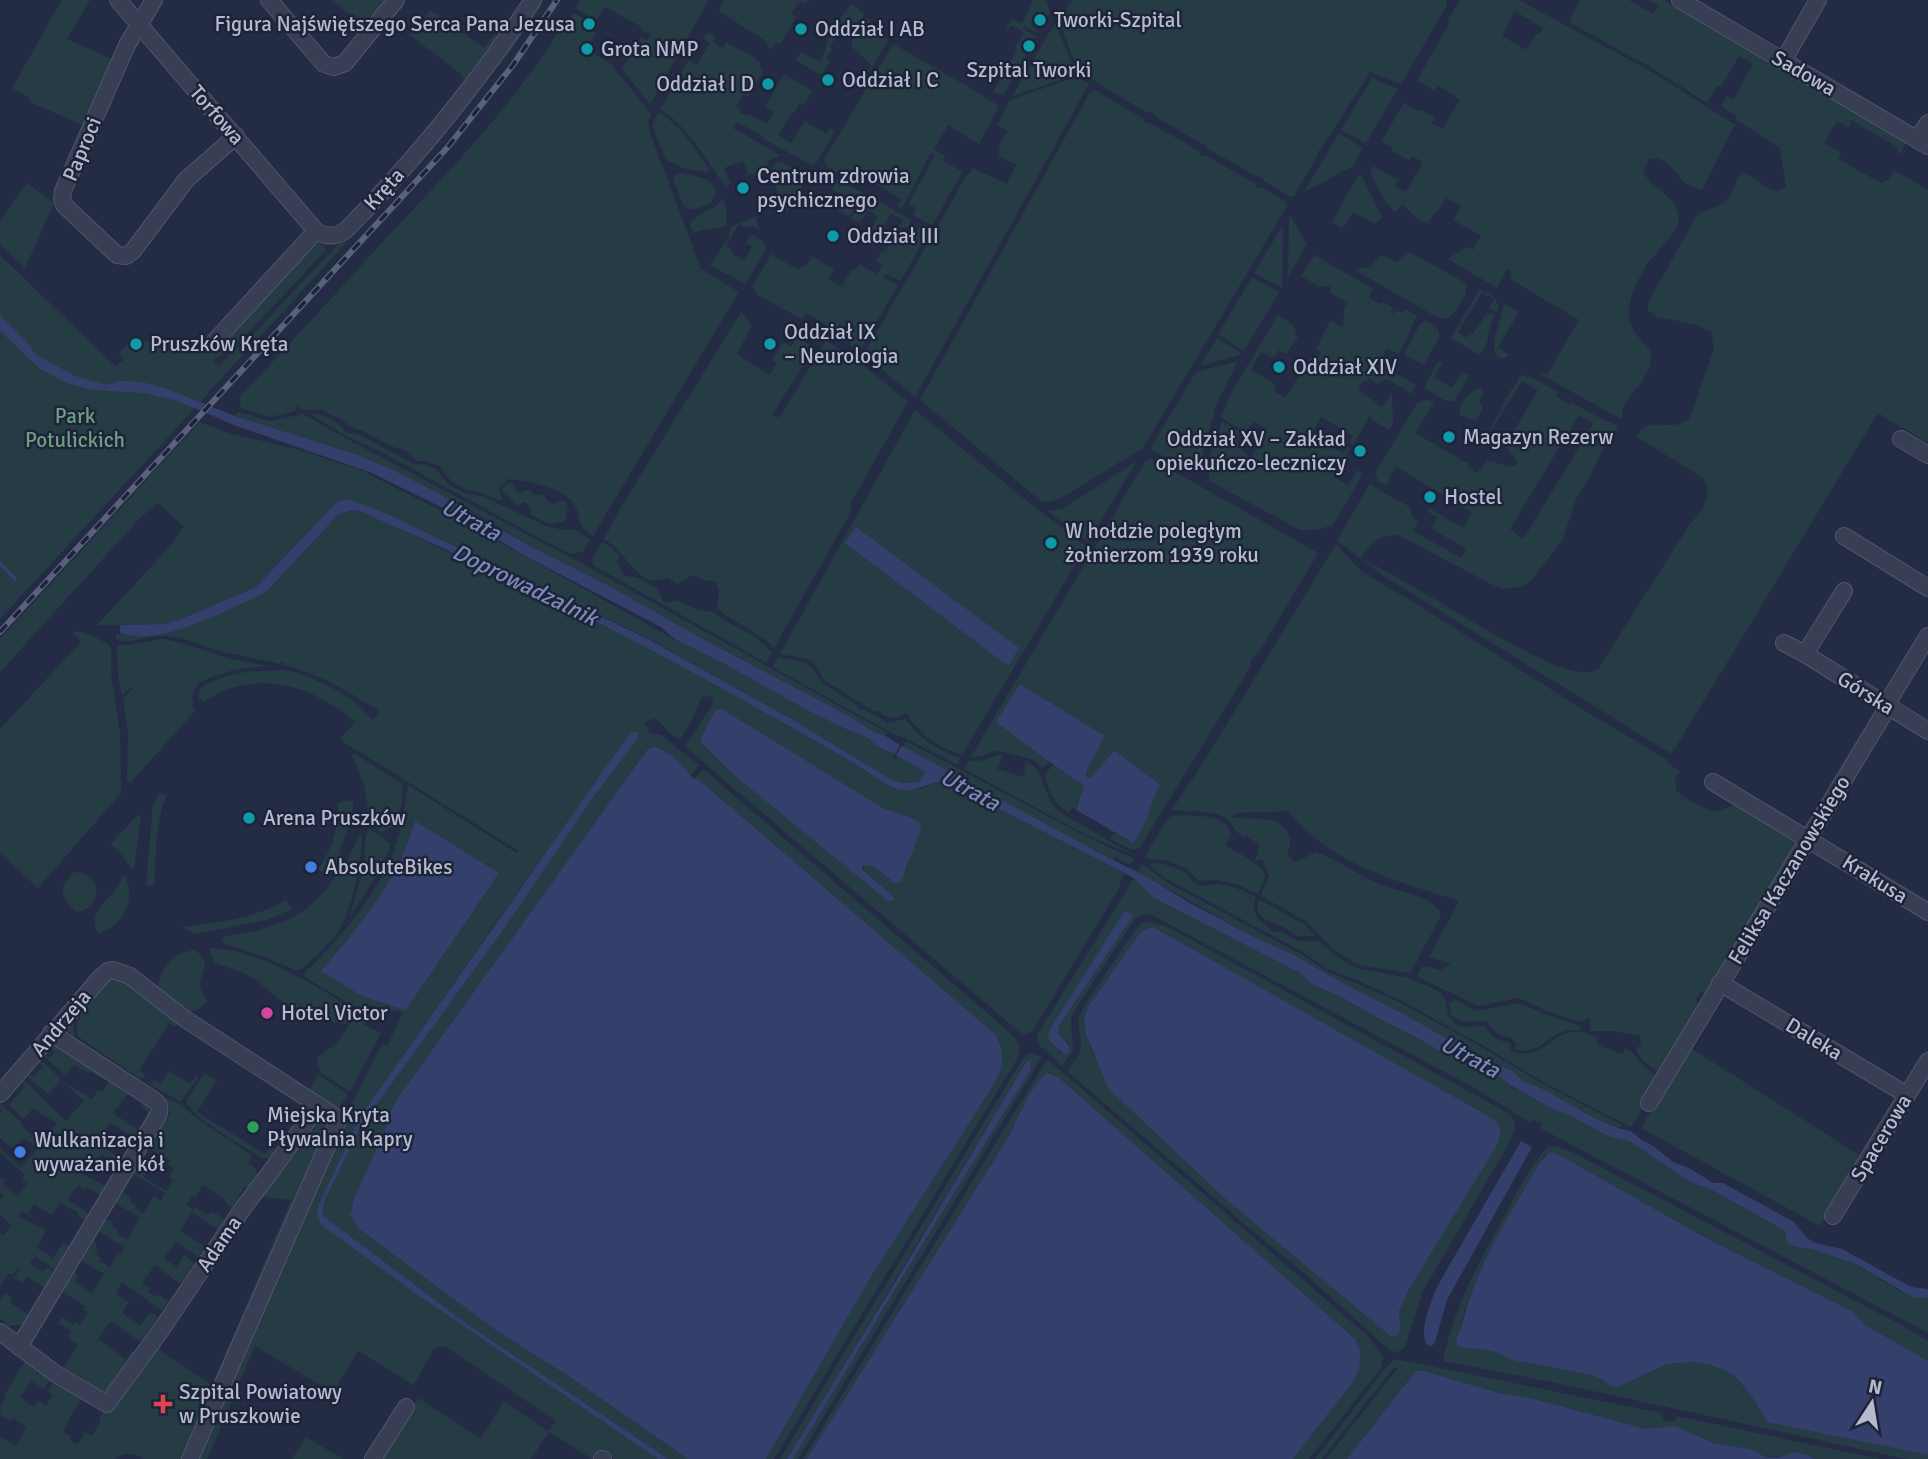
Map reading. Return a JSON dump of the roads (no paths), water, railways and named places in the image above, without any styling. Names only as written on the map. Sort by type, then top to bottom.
[{"type":"street","name":"Torfowa","points":[[118,0],[316,231]]},
{"type":"street","points":[[139,24],[154,0]]},
{"type":"street","points":[[269,0],[324,64],[334,68],[345,63],[396,0]]},
{"type":"street","name":"Kręta","points":[[316,231],[326,236],[337,235],[350,226],[440,126],[533,0]]},
{"type":"street","name":"Sadowa","points":[[1680,0],[1923,143]]},
{"type":"street","points":[[1783,61],[1818,0]]},
{"type":"street","name":"Paproci","points":[[139,24],[127,45],[63,191],[62,202],[66,208],[117,255],[126,256],[133,251],[186,180],[236,136]]},
{"type":"street","points":[[1923,143],[1928,123]]},
{"type":"street","points":[[214,343],[316,231]]},
{"type":"street","points":[[1900,439],[1928,455]]},
{"type":"street","points":[[1844,536],[1928,588]]},
{"type":"street","points":[[1805,654],[1844,590]]},
{"type":"street","name":"Feliksa Kaczanowskiego","points":[[1649,1103],[1928,636]]},
{"type":"street","name":"Górska","points":[[1784,643],[1928,731]]},
{"type":"street","name":"Krakusa","points":[[1713,782],[1928,912]]},
{"type":"street","name":"Andrzeja","points":[[0,1094],[105,973],[118,971],[130,976],[185,1019],[318,1106]]},
{"type":"street","name":"Daleka","points":[[1720,983],[1908,1095]]},
{"type":"street","points":[[0,1332],[19,1347],[125,1173],[158,1117],[160,1108],[154,1100],[51,1034]]},
{"type":"street","name":"Spacerowa","points":[[1833,1216],[1928,1061]]},
{"type":"street","points":[[190,1459],[339,1119],[318,1106]]},
{"type":"street","name":"Adama","points":[[19,1347],[58,1376],[107,1404],[161,1330],[243,1208],[318,1106]]},
{"type":"street","points":[[373,1459],[405,1407]]},
{"type":"water","name":"Utrata","points":[[0,315],[28,343],[35,354],[75,376],[105,385],[127,381],[167,389],[235,416],[358,455],[395,471],[900,745],[895,754],[878,747],[868,738],[807,710],[676,640],[661,627],[527,557],[463,518],[372,473],[234,425],[175,400],[144,393],[94,390],[69,384],[39,368],[0,331]]},
{"type":"water","name":"Utrata","points":[[348,499],[392,516],[650,640],[795,721],[892,780],[918,782],[925,772],[896,755],[902,746],[1144,875],[1190,903],[1512,1071],[1525,1082],[1596,1119],[1631,1131],[1673,1162],[1691,1169],[1713,1183],[1723,1183],[1794,1222],[1807,1238],[1815,1243],[1842,1249],[1911,1287],[1928,1289],[1928,1298],[1912,1297],[1856,1264],[1789,1244],[1786,1232],[1780,1228],[1708,1188],[1695,1185],[1629,1141],[1610,1137],[1566,1113],[1556,1111],[1493,1073],[1447,1055],[1338,995],[1313,985],[1300,973],[1154,898],[1134,878],[953,784],[940,782],[913,790],[889,785],[787,725],[614,631],[514,581],[361,512],[352,510],[339,514],[266,592],[206,620],[170,632],[136,636],[120,633],[120,625],[164,624],[256,587],[333,506]]},
{"type":"water","points":[[856,527],[1019,648],[1008,666],[845,543]]},
{"type":"water","points":[[1020,684],[1105,736],[1088,768],[1086,775],[1089,778],[1114,750],[1160,785],[1148,817],[1134,843],[1076,810],[1084,786],[1081,782],[1077,782],[996,722]]},
{"type":"water","points":[[718,709],[883,808],[919,822],[921,830],[901,881],[894,883],[873,866],[862,867],[894,897],[894,901],[888,901],[734,775],[701,743],[715,710]]},
{"type":"water","points":[[633,732],[638,732],[638,738],[594,796],[506,926],[361,1126],[324,1202],[322,1215],[470,1326],[668,1459],[658,1459],[412,1291],[320,1224],[317,1216],[319,1204],[360,1117]]},
{"type":"water","points":[[652,747],[675,758],[692,778],[699,780],[996,1035],[1002,1055],[1001,1067],[993,1086],[869,1280],[766,1459],[688,1459],[567,1375],[497,1331],[358,1228],[350,1215],[354,1199],[389,1121],[390,1112],[400,1095],[647,750]]},
{"type":"water","points":[[415,821],[499,873],[406,1010],[362,996],[321,971],[382,892],[401,858]]},
{"type":"water","points":[[1124,912],[1134,914],[1059,1026],[1058,1033],[1069,1047],[1069,1053],[1064,1054],[1048,1037],[1049,1031]]},
{"type":"water","points":[[1153,927],[1481,1112],[1496,1121],[1501,1129],[1497,1145],[1409,1289],[1399,1311],[1398,1335],[1391,1336],[1229,1202],[1108,1088],[1086,1034],[1084,1018],[1088,1007],[1139,934]]},
{"type":"water","points":[[1031,1060],[1031,1069],[793,1459],[787,1459],[1026,1062]]},
{"type":"water","points":[[1047,1073],[1058,1077],[1355,1339],[1361,1352],[1355,1379],[1293,1459],[807,1459],[1009,1136],[1031,1093]]},
{"type":"water","points":[[1521,1141],[1532,1147],[1447,1300],[1435,1342],[1432,1346],[1427,1345],[1425,1324],[1438,1285]]},
{"type":"water","points":[[1554,1152],[1706,1238],[1851,1311],[1865,1325],[1928,1361],[1928,1455],[1767,1422],[1737,1378],[1710,1365],[1693,1362],[1667,1364],[1619,1387],[1610,1386],[1592,1375],[1513,1360],[1495,1352],[1457,1345],[1468,1303],[1495,1241],[1539,1163]]},
{"type":"water","points":[[1418,1371],[1646,1429],[1675,1426],[1713,1443],[1750,1449],[1768,1458],[1795,1452],[1815,1459],[1347,1459]]},
{"type":"waterway","name":"Doprowadzalnik","points":[[0,563],[15,579]]},
{"type":"railway","points":[[0,632],[447,148],[513,65],[557,0]]},
{"type":"place","name":"Tworki-Szpital","points":[[1040,20]]},
{"type":"place","name":"Figura Najświętszego Serca Pana Jezusa","points":[[589,24]]},
{"type":"place","name":"Oddział I AB","points":[[801,29]]},
{"type":"place","name":"Szpital Tworki","points":[[1029,46]]},
{"type":"place","name":"Grota NMP","points":[[587,49]]},
{"type":"place","name":"Oddział I C","points":[[828,80]]},
{"type":"place","name":"Oddział I D","points":[[768,84]]},
{"type":"place","name":"Centrum zdrowia psychicznego","points":[[743,188]]},
{"type":"place","name":"Oddział III","points":[[833,236]]},
{"type":"place","name":"Pruszków Kręta","points":[[136,344]]},
{"type":"place","name":"Oddział IX – Neurologia","points":[[770,344]]},
{"type":"place","name":"Oddział XIV","points":[[1279,367]]},
{"type":"place","name":"Magazyn Rezerw","points":[[1449,437]]},
{"type":"place","name":"Oddział XV – Zakład opiekuńczo-leczniczy","points":[[1360,451]]},
{"type":"place","name":"Hostel","points":[[1430,497]]},
{"type":"place","name":"W hołdzie poległym żołnierzom 1939 roku","points":[[1051,543]]},
{"type":"place","name":"Arena Pruszków","points":[[249,818]]},
{"type":"place","name":"AbsoluteBikes","points":[[311,867]]},
{"type":"place","name":"Hotel Victor","points":[[267,1013]]},
{"type":"place","name":"Miejska Kryta Pływalnia Kapry","points":[[253,1127]]},
{"type":"place","name":"Wulkanizacja i wyważanie kół","points":[[20,1152]]},
{"type":"place","name":"Szpital Powiatowy w Pruszkowie","points":[[163,1404]]},
{"type":"park label","name":"Park Potulickich","points":[[75,428]]}]
